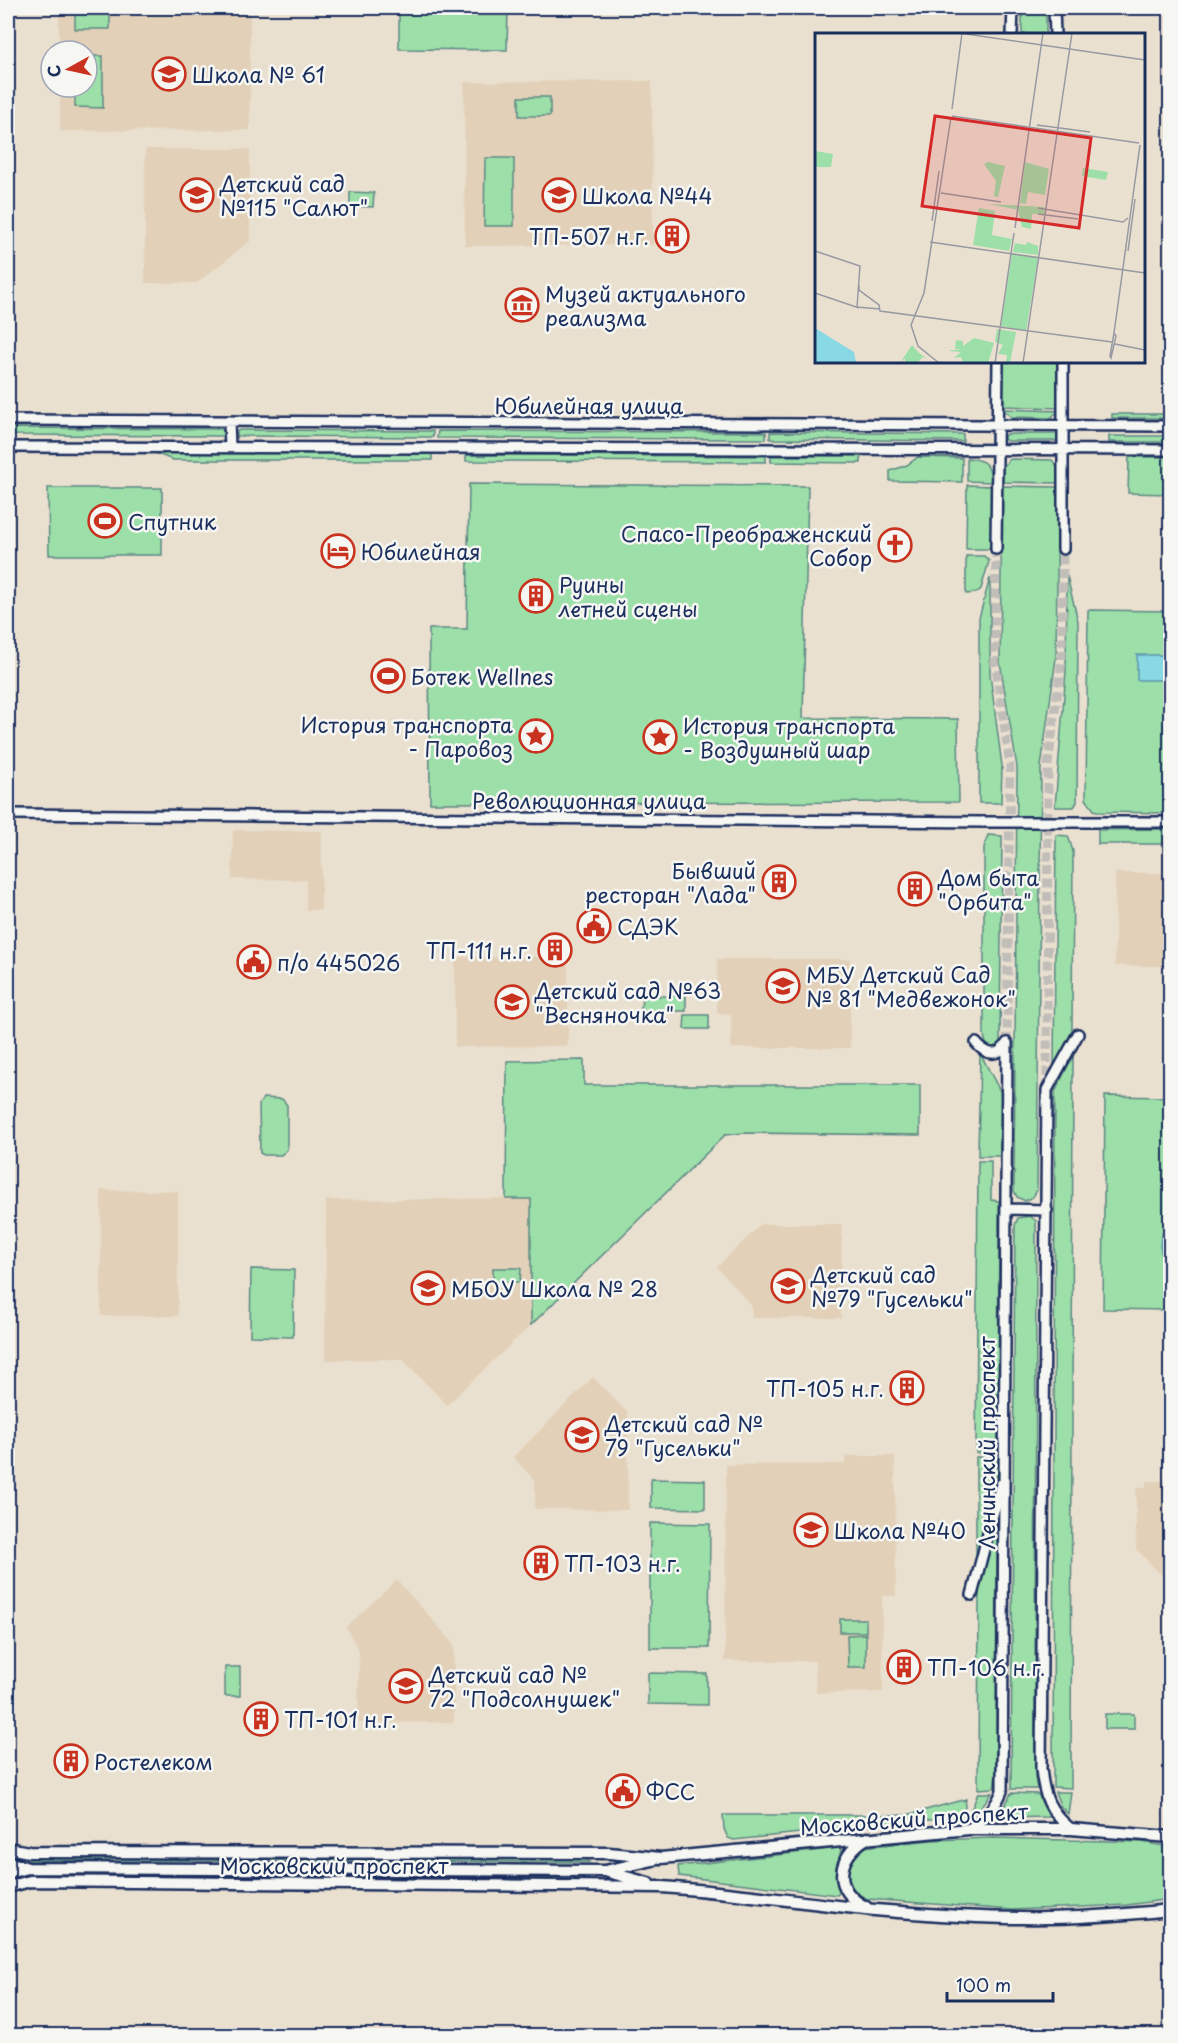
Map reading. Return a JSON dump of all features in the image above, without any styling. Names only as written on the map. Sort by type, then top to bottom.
[{"type":"main road","points":[[1012,8],[1012,33]]},
{"type":"main road","points":[[1054,8],[1055,33]]},
{"type":"main road","points":[[996,549],[998,363]]},
{"type":"main road","points":[[1063,363],[1063,549]]},
{"type":"main road","name":"Юбилейная улица","points":[[8,420],[1170,426]]},
{"type":"main road","points":[[229,421],[230,447]]},
{"type":"main road","name":"Юбилейная улица","points":[[8,447],[1170,450]]},
{"type":"main road","name":"Революционная улица","points":[[8,814],[1170,822]]},
{"type":"main road","points":[[1071,1829],[1053,1813],[1043,1790],[1041,1769],[1047,1090],[1078,1034]]},
{"type":"main road","name":"Ленинский проспект","points":[[969,1829],[994,1808],[1002,1791],[1007,1043],[1003,1050],[994,1054],[984,1051],[976,1043]]},
{"type":"main road","points":[[1006,1209],[1047,1210]]},
{"type":"main road","points":[[972,1595],[1004,1470]]},
{"type":"main road","name":"Московский проспект","points":[[8,1873],[28,1868],[605,1871],[657,1859],[969,1829],[1071,1829],[1170,1837]]},
{"type":"main road","points":[[869,1837],[848,1854],[842,1873],[847,1893],[855,1901],[872,1910]]},
{"type":"main road","name":"Московский проспект","points":[[8,1848],[29,1852],[609,1853],[657,1859]]},
{"type":"main road","points":[[657,1859],[643,1868],[643,1874],[658,1886]]},
{"type":"main road","name":"Московский проспект","points":[[8,1862],[28,1868]]},
{"type":"main road","name":"Московский проспект","points":[[605,1871],[658,1886]]},
{"type":"main road","name":"Московский проспект","points":[[8,1887],[30,1881],[658,1886],[872,1910],[1022,1918],[1121,1915],[1170,1910]]},
{"type":"shaded area","name":"Школа № 61","points":[[59,8],[250,8],[250,130],[60,131],[60,99],[99,99],[99,39],[59,39]]},
{"type":"shaded area","name":"Школа №44","points":[[652,81],[653,245],[465,246],[464,82]]},
{"type":"shaded area","name":"Детский сад №115 \"Салют\"","points":[[145,149],[250,149],[250,241],[197,283],[145,283]]},
{"type":"shaded area","points":[[233,830],[322,831],[321,910],[306,910],[306,880],[232,879]]},
{"type":"shaded area","points":[[1115,873],[1170,873],[1170,966],[1115,966]]},
{"type":"shaded area","name":"Детский сад №63 \"Весняночка\"","points":[[455,957],[568,957],[568,1046],[455,1047]]},
{"type":"shaded area","name":"МБУ Детский Сад № 81 \"Медвежонок\"","points":[[717,959],[850,959],[850,1048],[731,1048],[731,1014],[717,1013]]},
{"type":"shaded area","points":[[101,1190],[178,1191],[178,1316],[101,1316]]},
{"type":"shaded area","name":"МБОУ Школа № 28","points":[[531,1198],[531,1325],[447,1405],[402,1359],[325,1360],[326,1200]]},
{"type":"shaded area","name":"Детский сад №79 \"Гусельки\"","points":[[761,1224],[842,1224],[841,1318],[752,1318],[751,1305],[717,1267]]},
{"type":"shaded area","name":"Детский сад № 79 \"Гусельки\"","points":[[593,1377],[628,1413],[628,1510],[535,1509],[535,1481],[513,1457]]},
{"type":"shaded area","name":"Школа №40","points":[[845,1456],[895,1456],[896,1596],[882,1596],[883,1692],[816,1693],[815,1661],[725,1661],[726,1465],[845,1464]]},
{"type":"shaded area","points":[[1146,1481],[1170,1481],[1170,1584],[1136,1549],[1136,1488],[1146,1488]]},
{"type":"shaded area","name":"Детский сад № 72 \"Подсолнушек\"","points":[[397,1580],[454,1644],[454,1722],[358,1723],[359,1651],[346,1627]]},
{"type":"green space","points":[[75,8],[110,8],[110,29],[75,29]]},
{"type":"green space","points":[[399,8],[508,8],[507,50],[399,49]]},
{"type":"green space","points":[[1022,8],[1046,8],[1046,33],[1022,33]]},
{"type":"green space","points":[[99,56],[103,56],[103,108],[75,107],[75,99],[99,99]]},
{"type":"green space","points":[[519,97],[550,97],[550,116],[519,116]]},
{"type":"green space","points":[[485,158],[514,158],[514,226],[484,226]]},
{"type":"green space","points":[[350,192],[374,193],[373,207],[350,206]]},
{"type":"green space","points":[[1003,363],[1059,363],[1059,408],[1003,406]]},
{"type":"green space","points":[[1003,409],[1059,411],[1050,418],[1011,417]]},
{"type":"green space","points":[[1112,414],[1170,414],[1170,418],[1112,418]]},
{"type":"green space","points":[[8,428],[222,429],[224,433],[222,436],[8,435]]},
{"type":"green space","points":[[239,430],[433,431],[433,437],[238,436],[236,433]]},
{"type":"green space","points":[[438,431],[766,432],[766,439],[437,438]]},
{"type":"green space","points":[[770,432],[963,434],[963,441],[770,439]]},
{"type":"green space","points":[[1006,434],[1055,434],[1059,437],[1056,441],[1007,441],[1003,438]]},
{"type":"green space","points":[[1109,436],[1170,436],[1170,442],[1109,442]]},
{"type":"green space","points":[[152,452],[432,454],[432,460],[173,460]]},
{"type":"green space","points":[[466,455],[766,456],[766,462],[466,461]]},
{"type":"green space","points":[[771,456],[861,456],[861,463],[771,462]]},
{"type":"green space","points":[[918,457],[962,458],[962,482],[890,481],[890,471],[907,465]]},
{"type":"green space","points":[[1129,457],[1170,457],[1170,494],[1128,493]]},
{"type":"green space","points":[[967,458],[978,460],[988,467],[991,482],[967,481]]},
{"type":"green space","points":[[1010,459],[1052,460],[1058,467],[1058,483],[1002,482],[1003,467]]},
{"type":"green space","points":[[469,484],[808,486],[803,718],[958,719],[959,802],[430,803],[429,629],[467,629]]},
{"type":"green space","points":[[967,485],[991,486],[991,546],[988,549],[966,549]]},
{"type":"green space","points":[[1002,486],[1058,487],[1056,658],[1041,767],[1037,1190],[1033,1197],[1025,1201],[1017,1197],[1014,1191],[1017,767],[1000,662]]},
{"type":"green space","name":"Спутник","points":[[48,488],[162,488],[162,555],[49,555]]},
{"type":"green space","points":[[966,556],[984,556],[989,561],[981,589],[976,593],[966,594]]},
{"type":"green space","points":[[1067,576],[1078,621],[1077,802],[1074,807],[1055,807],[1066,671]]},
{"type":"green space","points":[[990,578],[990,674],[1002,766],[1001,803],[979,803],[979,618]]},
{"type":"green space","points":[[1088,610],[1170,611],[1170,813],[1100,812],[1094,810],[1086,799]]},
{"type":"green space","points":[[1170,829],[1170,844],[1098,844],[1098,830]]},
{"type":"green space","points":[[988,835],[1002,836],[1000,1040],[997,1047],[989,1048],[984,1034],[984,847]]},
{"type":"green space","points":[[1056,835],[1068,836],[1073,851],[1072,1031],[1054,1066]]},
{"type":"green space","points":[[642,996],[686,996],[686,1011],[641,1011]]},
{"type":"green space","points":[[685,1015],[709,1015],[709,1029],[684,1029]]},
{"type":"green space","points":[[980,1053],[1001,1093],[1000,1156],[978,1156]]},
{"type":"green space","points":[[1073,1055],[1071,1788],[1053,1787],[1055,1092]]},
{"type":"green space","points":[[584,1060],[584,1085],[920,1085],[920,1135],[744,1133],[725,1135],[531,1325],[531,1199],[506,1199],[507,1061]]},
{"type":"green space","points":[[1105,1096],[1170,1097],[1170,1310],[1103,1309]]},
{"type":"green space","points":[[263,1098],[282,1099],[287,1105],[287,1150],[281,1155],[260,1153],[259,1105]]},
{"type":"green space","points":[[978,1161],[991,1161],[991,1200],[999,1201],[998,1453],[976,1453]]},
{"type":"green space","points":[[1030,1216],[1036,1221],[1035,1778],[1037,1789],[1011,1789],[1015,1225],[1018,1218]]},
{"type":"green space","points":[[493,1268],[521,1268],[520,1282],[493,1282]]},
{"type":"green space","points":[[251,1269],[294,1270],[293,1337],[250,1336]]},
{"type":"green space","points":[[976,1457],[998,1458],[998,1471],[976,1559]]},
{"type":"green space","points":[[651,1479],[705,1480],[705,1509],[651,1508]]},
{"type":"green space","points":[[997,1506],[996,1774],[994,1788],[978,1789],[979,1584]]},
{"type":"green space","points":[[650,1523],[710,1524],[709,1648],[650,1648]]},
{"type":"green space","points":[[840,1619],[866,1619],[866,1632],[840,1632]]},
{"type":"green space","points":[[866,1634],[866,1667],[848,1667],[847,1635]]},
{"type":"green space","points":[[225,1667],[240,1667],[240,1696],[225,1696]]},
{"type":"green space","points":[[648,1673],[707,1674],[707,1705],[648,1704]]},
{"type":"green space","points":[[1105,1714],[1134,1714],[1134,1729],[1105,1729]]},
{"type":"green space","points":[[1055,1792],[1071,1792],[1068,1814],[1061,1807]]},
{"type":"green space","points":[[978,1793],[992,1793],[978,1811],[964,1819],[973,1806]]},
{"type":"green space","points":[[1011,1793],[1038,1794],[1049,1817],[994,1818],[1004,1808]]},
{"type":"green space","points":[[966,1799],[964,1812],[957,1818],[734,1840],[728,1838],[724,1829],[723,1815],[907,1815]]},
{"type":"green space","points":[[994,1838],[1142,1842],[1170,1847],[1170,1899],[1127,1905],[1012,1910],[868,1899],[859,1895],[849,1882],[848,1866],[851,1859],[864,1847],[932,1840]]},
{"type":"green space","points":[[839,1848],[841,1850],[836,1870],[840,1892],[837,1895],[679,1876],[678,1866]]},
{"type":"green space","points":[[113,1856],[113,1860],[22,1861],[20,1857]]},
{"type":"green space","points":[[117,1856],[587,1859],[589,1862],[116,1860]]},
{"type":"green space","points":[[117,1875],[588,1878],[590,1881],[117,1879]]},
{"type":"water","points":[[1137,655],[1169,655],[1169,680],[1137,680]]},
{"type":"water","points":[[1170,1226],[1170,1269],[1160,1248],[1161,1236]]},
{"type":"tunnel","points":[[996,549],[995,661],[1010,765],[1007,1043]]},
{"type":"tunnel","points":[[1047,1090],[1048,765],[1062,659],[1063,549]]},
{"type":"place","name":"Школа № 61","points":[[169,74]]},
{"type":"place","name":"Детский сад №115 \"Салют\"","points":[[197,195]]},
{"type":"place","name":"Школа №44","points":[[559,195]]},
{"type":"place","name":"ТП-507 н.г.","points":[[672,236]]},
{"type":"place","name":"Музей актуального реализма","points":[[522,305]]},
{"type":"place","name":"Спутник","points":[[105,521]]},
{"type":"place","name":"Спасо-Преображенский Собор","points":[[895,545]]},
{"type":"place","name":"Юбилейная","points":[[338,551]]},
{"type":"place","name":"Руины летней сцены","points":[[536,596]]},
{"type":"place","name":"Ботек Wellnes","points":[[388,676]]},
{"type":"place","name":"История транспорта - Паровоз","points":[[536,736]]},
{"type":"place","name":"История транспорта - Воздушный шар","points":[[660,737]]},
{"type":"place","name":"Бывший ресторан \"Лада\"","points":[[779,882]]},
{"type":"place","name":"Дом быта \"Орбита\"","points":[[915,889]]},
{"type":"place","name":"СДЭК","points":[[594,926]]},
{"type":"place","name":"ТП-111 н.г.","points":[[555,950]]},
{"type":"place","name":"п/о 445026","points":[[254,962]]},
{"type":"place","name":"МБУ Детский Сад № 81 \"Медвежонок\"","points":[[783,986]]},
{"type":"place","name":"Детский сад №63 \"Весняночка\"","points":[[512,1002]]},
{"type":"place","name":"Детский сад №79 \"Гусельки\"","points":[[788,1286]]},
{"type":"place","name":"МБОУ Школа № 28","points":[[428,1288]]},
{"type":"place","name":"ТП-105 н.г.","points":[[907,1388]]},
{"type":"place","name":"Детский сад № 79 \"Гусельки\"","points":[[582,1435]]},
{"type":"place","name":"Школа №40","points":[[811,1530]]},
{"type":"place","name":"ТП-103 н.г.","points":[[541,1563]]},
{"type":"place","name":"ТП-106 н.г.","points":[[904,1667]]},
{"type":"place","name":"Детский сад № 72 \"Подсолнушек\"","points":[[406,1686]]},
{"type":"place","name":"ТП-101 н.г.","points":[[261,1719]]},
{"type":"place","name":"Ростелеком","points":[[71,1761]]},
{"type":"place","name":"ФСС","points":[[623,1791]]}]
